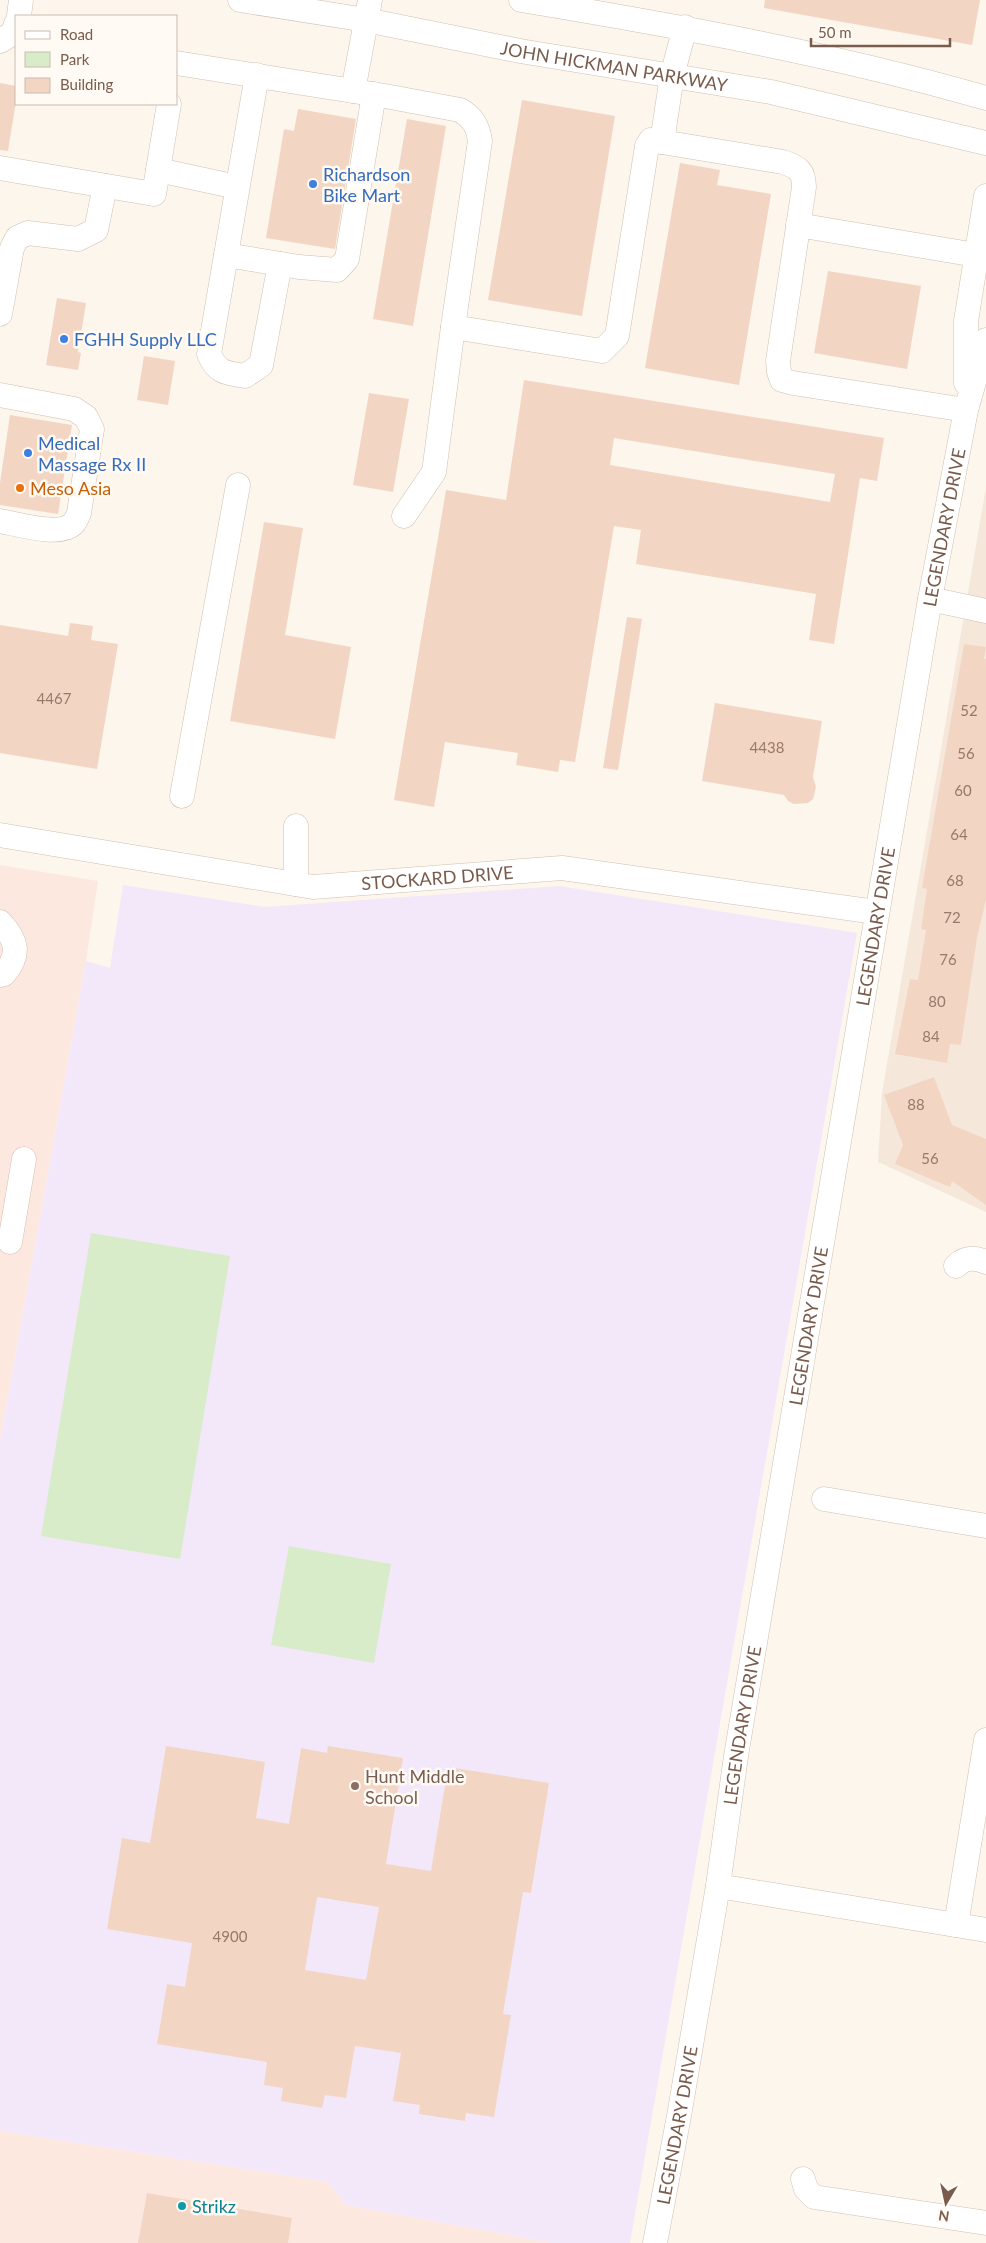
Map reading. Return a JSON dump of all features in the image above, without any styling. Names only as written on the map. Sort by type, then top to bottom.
[{"type":"street","points":[[19,15],[21,0]]},
{"type":"street","name":"JOHN HICKMAN PARKWAY","points":[[240,0],[368,10],[520,51],[771,92],[986,143]]},
{"type":"street","points":[[521,0],[586,5],[833,58],[912,77],[986,98]]},
{"type":"street","points":[[226,255],[280,264],[337,270],[347,259],[364,93],[368,10]]},
{"type":"street","points":[[0,41],[13,34],[15,27]]},
{"type":"street","points":[[662,142],[672,76],[684,27]]},
{"type":"street","points":[[178,62],[460,110],[468,115],[479,131],[480,141],[434,472],[404,516]]},
{"type":"street","points":[[257,75],[209,354],[214,366],[227,374],[245,376],[261,365],[280,264]]},
{"type":"street","points":[[0,168],[154,194],[169,105]]},
{"type":"street","points":[[454,326],[602,351],[617,336],[647,146],[651,140],[784,162],[797,166],[804,174],[804,186],[778,361],[782,380],[966,410]]},
{"type":"street","points":[[158,170],[237,187]]},
{"type":"street","points":[[0,314],[12,248],[16,238],[28,233],[78,239],[96,230],[105,186]]},
{"type":"street","name":"LEGENDARY DRIVE","points":[[966,410],[966,321],[986,196]]},
{"type":"street","points":[[798,225],[976,255]]},
{"type":"street","name":"LEGENDARY DRIVE","points":[[655,2243],[679,2116],[718,1886],[736,1756],[930,599],[966,410],[986,340]]},
{"type":"street","points":[[0,395],[74,409],[86,417],[92,429],[79,513],[74,524],[63,530],[49,530],[0,521]]},
{"type":"street","points":[[182,796],[238,485]]},
{"type":"street","points":[[930,599],[986,611]]},
{"type":"street","points":[[296,826],[296,884]]},
{"type":"street","name":"STOCKARD DRIVE","points":[[0,835],[313,887],[562,868],[876,912]]},
{"type":"street","points":[[0,922],[13,937],[14,952],[12,964],[4,974],[0,975]]},
{"type":"street","points":[[10,1242],[7,1216],[24,1159]]},
{"type":"street","points":[[956,1266],[961,1261],[969,1258],[986,1262]]},
{"type":"street","points":[[824,1500],[986,1526]]},
{"type":"street","points":[[956,1925],[986,1740]]},
{"type":"street","points":[[718,1886],[986,1930]]},
{"type":"street","points":[[803,2179],[806,2189],[814,2197],[986,2223]]},
{"type":"shaded area","points":[[986,487],[986,1212],[878,1162],[882,1093]]},
{"type":"shaded area","points":[[0,865],[98,881],[86,961],[0,1441]]},
{"type":"shaded area","name":"Hunt Middle School","points":[[123,885],[265,907],[559,886],[857,933],[630,2243],[553,2243],[346,2205],[328,2182],[0,2131],[0,1441],[86,961],[110,968]]},
{"type":"shaded area","points":[[0,2131],[328,2182],[346,2205],[553,2243],[0,2243]]},
{"type":"green space","points":[[91,1233],[230,1256],[180,1559],[41,1536]]},
{"type":"green space","points":[[289,1546],[391,1564],[374,1663],[271,1645]]},
{"type":"building","points":[[765,0],[980,0],[972,45],[764,8]]},
{"type":"building","points":[[0,83],[15,86],[15,105],[8,151],[0,150]]},
{"type":"building","points":[[522,100],[615,116],[582,316],[488,300]]},
{"type":"building","name":"Richardson Bike Mart","points":[[298,109],[356,119],[335,249],[266,238],[284,129],[294,131]]},
{"type":"building","points":[[407,119],[446,126],[413,326],[373,319]]},
{"type":"building","points":[[680,163],[720,170],[717,185],[771,194],[739,385],[645,368]]},
{"type":"building","points":[[828,271],[921,286],[907,369],[814,353]]},
{"type":"building","points":[[57,298],[86,303],[78,352],[81,353],[78,370],[46,365]]},
{"type":"building","points":[[144,356],[175,361],[168,405],[137,400]]},
{"type":"building","points":[[524,380],[884,438],[877,481],[860,478],[834,644],[809,640],[816,594],[636,564],[641,530],[614,526],[575,762],[560,760],[558,772],[516,765],[518,753],[445,742],[434,807],[394,800],[446,490],[506,500]],"holes":[[[614,438],[835,474],[830,502],[610,465]]]},
{"type":"building","points":[[369,393],[409,399],[393,492],[353,485]]},
{"type":"building","points":[[10,415],[72,425],[58,514],[0,505],[0,483]]},
{"type":"building","points":[[264,522],[303,528],[285,635],[351,647],[335,739],[230,721]]},
{"type":"building","points":[[627,617],[642,619],[618,770],[603,768]]},
{"type":"building","points":[[70,623],[93,626],[91,640],[118,644],[97,769],[0,753],[0,625],[68,636]]},
{"type":"building","points":[[964,644],[986,647],[984,659],[986,659],[986,899],[977,938],[961,1045],[950,1044],[947,1063],[895,1054],[910,979],[918,980],[926,930],[921,929],[927,889],[922,888]]},
{"type":"building","points":[[715,703],[822,721],[813,777],[816,787],[813,799],[808,803],[794,804],[788,801],[784,795],[702,781]]},
{"type":"building","points":[[934,1077],[952,1125],[986,1139],[986,1205],[952,1181],[950,1187],[895,1164],[903,1145],[884,1095]]},
{"type":"building","name":"Hunt Middle School","points":[[166,1746],[265,1762],[256,1818],[289,1824],[301,1748],[327,1753],[328,1746],[403,1758],[386,1864],[431,1871],[448,1767],[549,1783],[531,1893],[523,1892],[503,2014],[511,2015],[494,2117],[466,2113],[465,2121],[419,2114],[420,2105],[393,2101],[401,2053],[355,2046],[346,2098],[325,2095],[322,2108],[281,2101],[283,2088],[264,2085],[267,2062],[157,2044],[167,1984],[185,1987],[192,1943],[107,1929],[122,1838],[150,1843]],"holes":[[[317,1897],[379,1907],[366,1980],[305,1970]]]},
{"type":"building","name":"Strikz","points":[[147,2193],[292,2218],[288,2243],[138,2243]]},
{"type":"place","name":"Richardson Bike Mart","points":[[313,184]]},
{"type":"place","name":"FGHH Supply LLC","points":[[64,339]]},
{"type":"place","name":"Medical Massage Rx II","points":[[28,453]]},
{"type":"place","name":"Meso Asia","points":[[20,488]]},
{"type":"place","name":"Hunt Middle School","points":[[355,1786]]},
{"type":"place","name":"Strikz","points":[[182,2206]]}]
